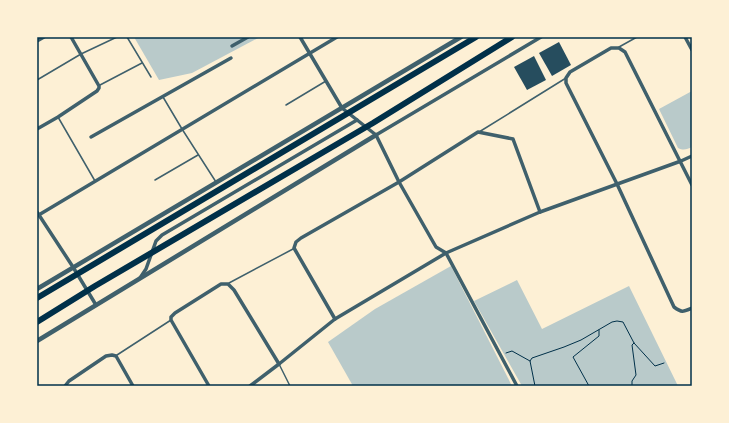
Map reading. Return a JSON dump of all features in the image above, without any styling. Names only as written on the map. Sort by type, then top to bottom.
[{"type":"highway","points":[[37,298],[476,37]]},
{"type":"highway","points":[[37,322],[95,286],[373,123],[512,37]]},
{"type":"street","points":[[37,41],[44,37]]},
{"type":"street","points":[[37,129],[58,117],[97,91],[99,88],[71,37]]},
{"type":"street","points":[[232,46],[248,37]]},
{"type":"street","points":[[300,37],[342,108],[376,135],[399,182],[436,247],[446,253],[517,386]]},
{"type":"street","points":[[96,305],[73,267],[38,215],[337,37]]},
{"type":"street","points":[[37,289],[461,37]]},
{"type":"street","points":[[37,341],[376,135],[541,37]]},
{"type":"street","points":[[685,37],[692,50]]},
{"type":"street","points":[[692,185],[625,52],[619,48],[611,48],[570,72],[566,78],[566,83],[617,184],[674,307],[681,312],[692,308]]},
{"type":"street","points":[[91,137],[231,58]]},
{"type":"street","points":[[140,278],[146,269],[156,241],[162,235],[357,120]]},
{"type":"street","points":[[335,319],[294,248],[296,242],[399,182],[478,132],[513,139],[540,212]]},
{"type":"street","points":[[250,386],[335,319],[446,253],[540,212],[692,156]]},
{"type":"street","points":[[209,386],[171,320],[171,317],[221,284],[228,284],[234,290],[279,364]]},
{"type":"street","points":[[65,386],[69,381],[106,356],[112,354],[116,356],[134,386]]},
{"type":"lane","points":[[37,80],[81,54],[117,37]]},
{"type":"lane","points":[[127,37],[151,77]]},
{"type":"lane","points":[[619,48],[637,37]]},
{"type":"lane","points":[[99,86],[142,63]]},
{"type":"lane","points":[[478,132],[566,78]]},
{"type":"lane","points":[[286,105],[326,81]]},
{"type":"lane","points":[[162,97],[216,182]]},
{"type":"lane","points":[[58,117],[95,182]]},
{"type":"lane","points":[[155,180],[198,155]]},
{"type":"lane","points":[[228,284],[294,248]]},
{"type":"lane","points":[[116,356],[171,320]]},
{"type":"lane","points":[[279,364],[290,386]]},
{"type":"path","points":[[530,361],[532,358],[581,340],[612,322],[617,321],[623,322],[634,343],[655,366],[664,363]]},
{"type":"path","points":[[589,386],[572,357],[599,336],[600,330]]},
{"type":"path","points":[[632,386],[632,381],[636,375],[632,345],[634,343]]},
{"type":"path","points":[[500,356],[512,351],[530,361],[536,386]]},
{"type":"shaded area","points":[[134,37],[260,37],[192,73],[159,80]]},
{"type":"shaded area","points":[[692,91],[692,147],[682,149],[678,148],[659,109]]},
{"type":"shaded area","points":[[451,266],[512,386],[353,386],[328,342],[375,309]]},
{"type":"shaded area","points":[[517,280],[542,329],[629,286],[678,386],[522,386],[474,301]]},
{"type":"building","points":[[559,42],[571,65],[552,76],[539,53]]},
{"type":"building","points":[[534,56],[546,80],[527,90],[514,67]]}]
